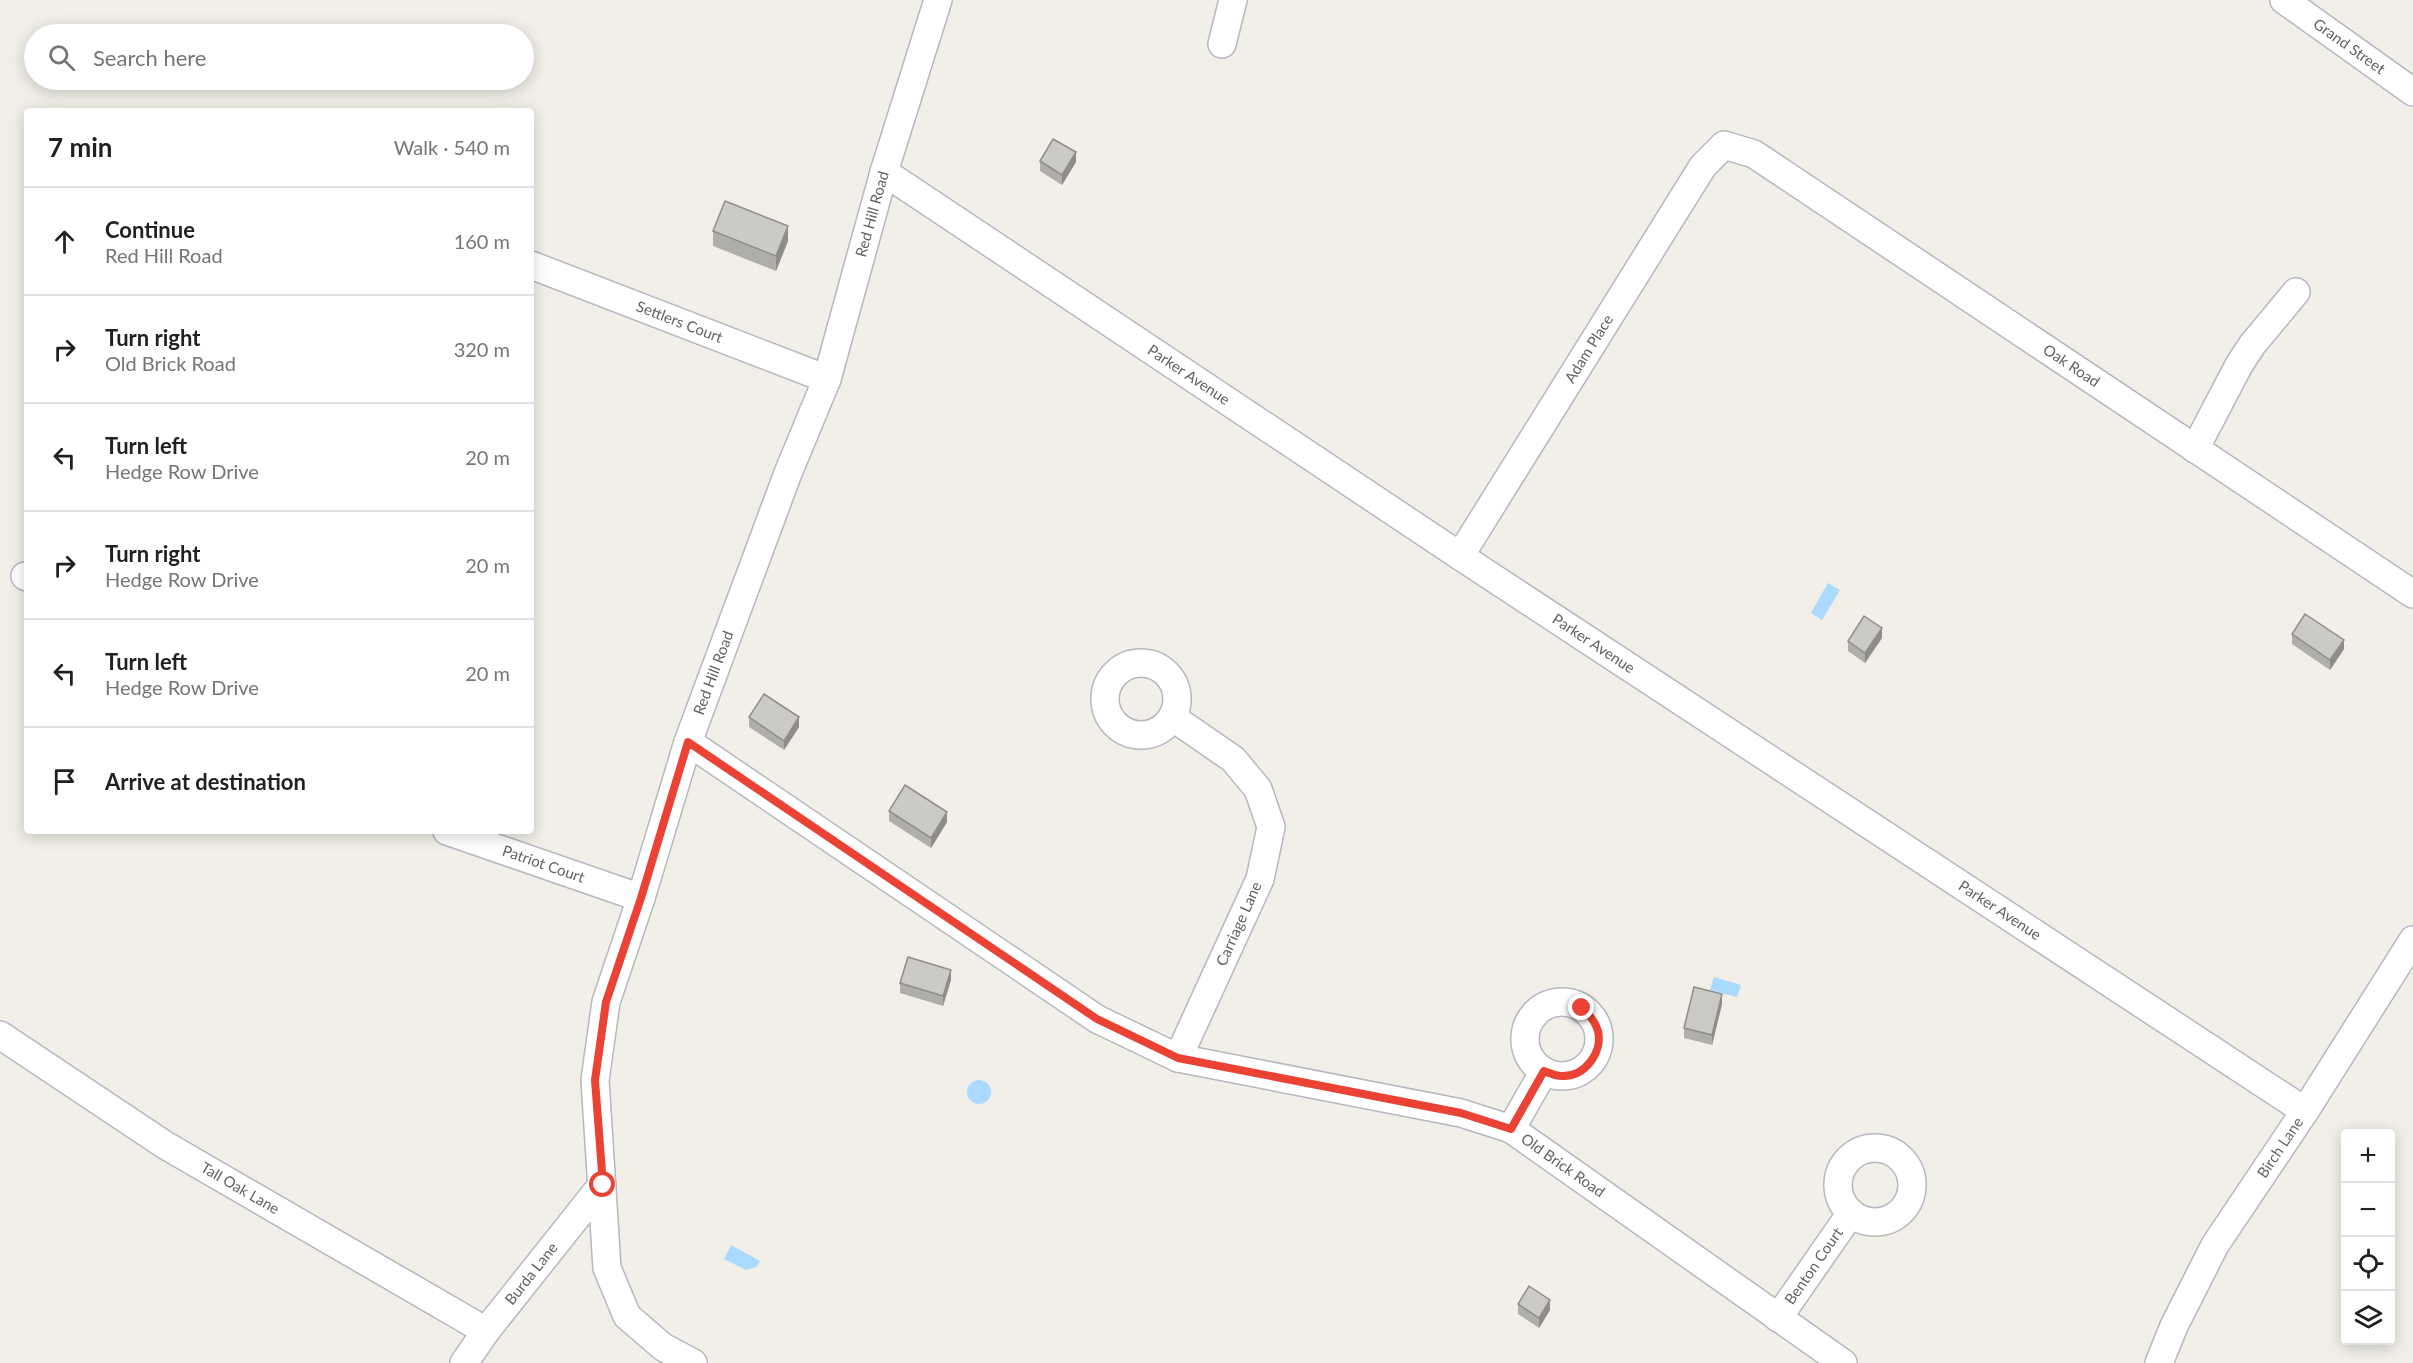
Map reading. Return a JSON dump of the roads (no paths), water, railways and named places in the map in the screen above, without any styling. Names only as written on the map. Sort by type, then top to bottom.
[{"type":"street","name":"Red Hill Road","points":[[693,1363],[663,1347],[627,1316],[607,1268],[595,1080],[606,1002],[641,898],[688,742],[788,473],[827,379],[884,172],[938,0]]},
{"type":"street","points":[[1222,44],[1233,0]]},
{"type":"street","name":"Grand Street","points":[[2284,0],[2413,93]]},
{"type":"street","name":"Oak Road","points":[[1724,145],[1754,154],[2413,594]]},
{"type":"street","name":"Adam Place","points":[[1460,556],[1702,166],[1724,145]]},
{"type":"street","name":"Parker Avenue","points":[[884,172],[1460,556],[2305,1111]]},
{"type":"street","name":"Settlers Court","points":[[534,267],[827,379]]},
{"type":"street","points":[[2195,449],[2239,365],[2252,345],[2296,292]]},
{"type":"street","name":"Carriage Lane","points":[[1172,717],[1233,759],[1258,789],[1271,827],[1260,879],[1178,1058]]},
{"type":"street","name":"Old Brick Road","points":[[688,742],[1097,1019],[1178,1058],[1461,1113],[1511,1129],[1843,1363]]},
{"type":"street","name":"Patriot Court","points":[[456,834],[641,898]]},
{"type":"street","name":"Birch Lane","points":[[2159,1363],[2174,1326],[2215,1245],[2305,1111],[2413,939]]},
{"type":"street","name":"Tall Oak Lane","points":[[0,1035],[165,1145],[486,1331]]},
{"type":"street","points":[[1511,1129],[1544,1071]]},
{"type":"street","name":"Burda Lane","points":[[464,1363],[486,1331],[603,1185]]},
{"type":"street","name":"Benton Court","points":[[1778,1318],[1851,1214]]},
{"type":"water","points":[[1828,583],[1840,590],[1822,620],[1811,613]]},
{"type":"water","points":[[1714,977],[1741,985],[1737,997],[1710,990]]},
{"type":"water","points":[[979,1080],[987,1084],[991,1092],[987,1100],[979,1104],[971,1100],[967,1092],[971,1084]]},
{"type":"water","points":[[731,1245],[760,1261],[757,1267],[746,1270],[724,1259]]}]
